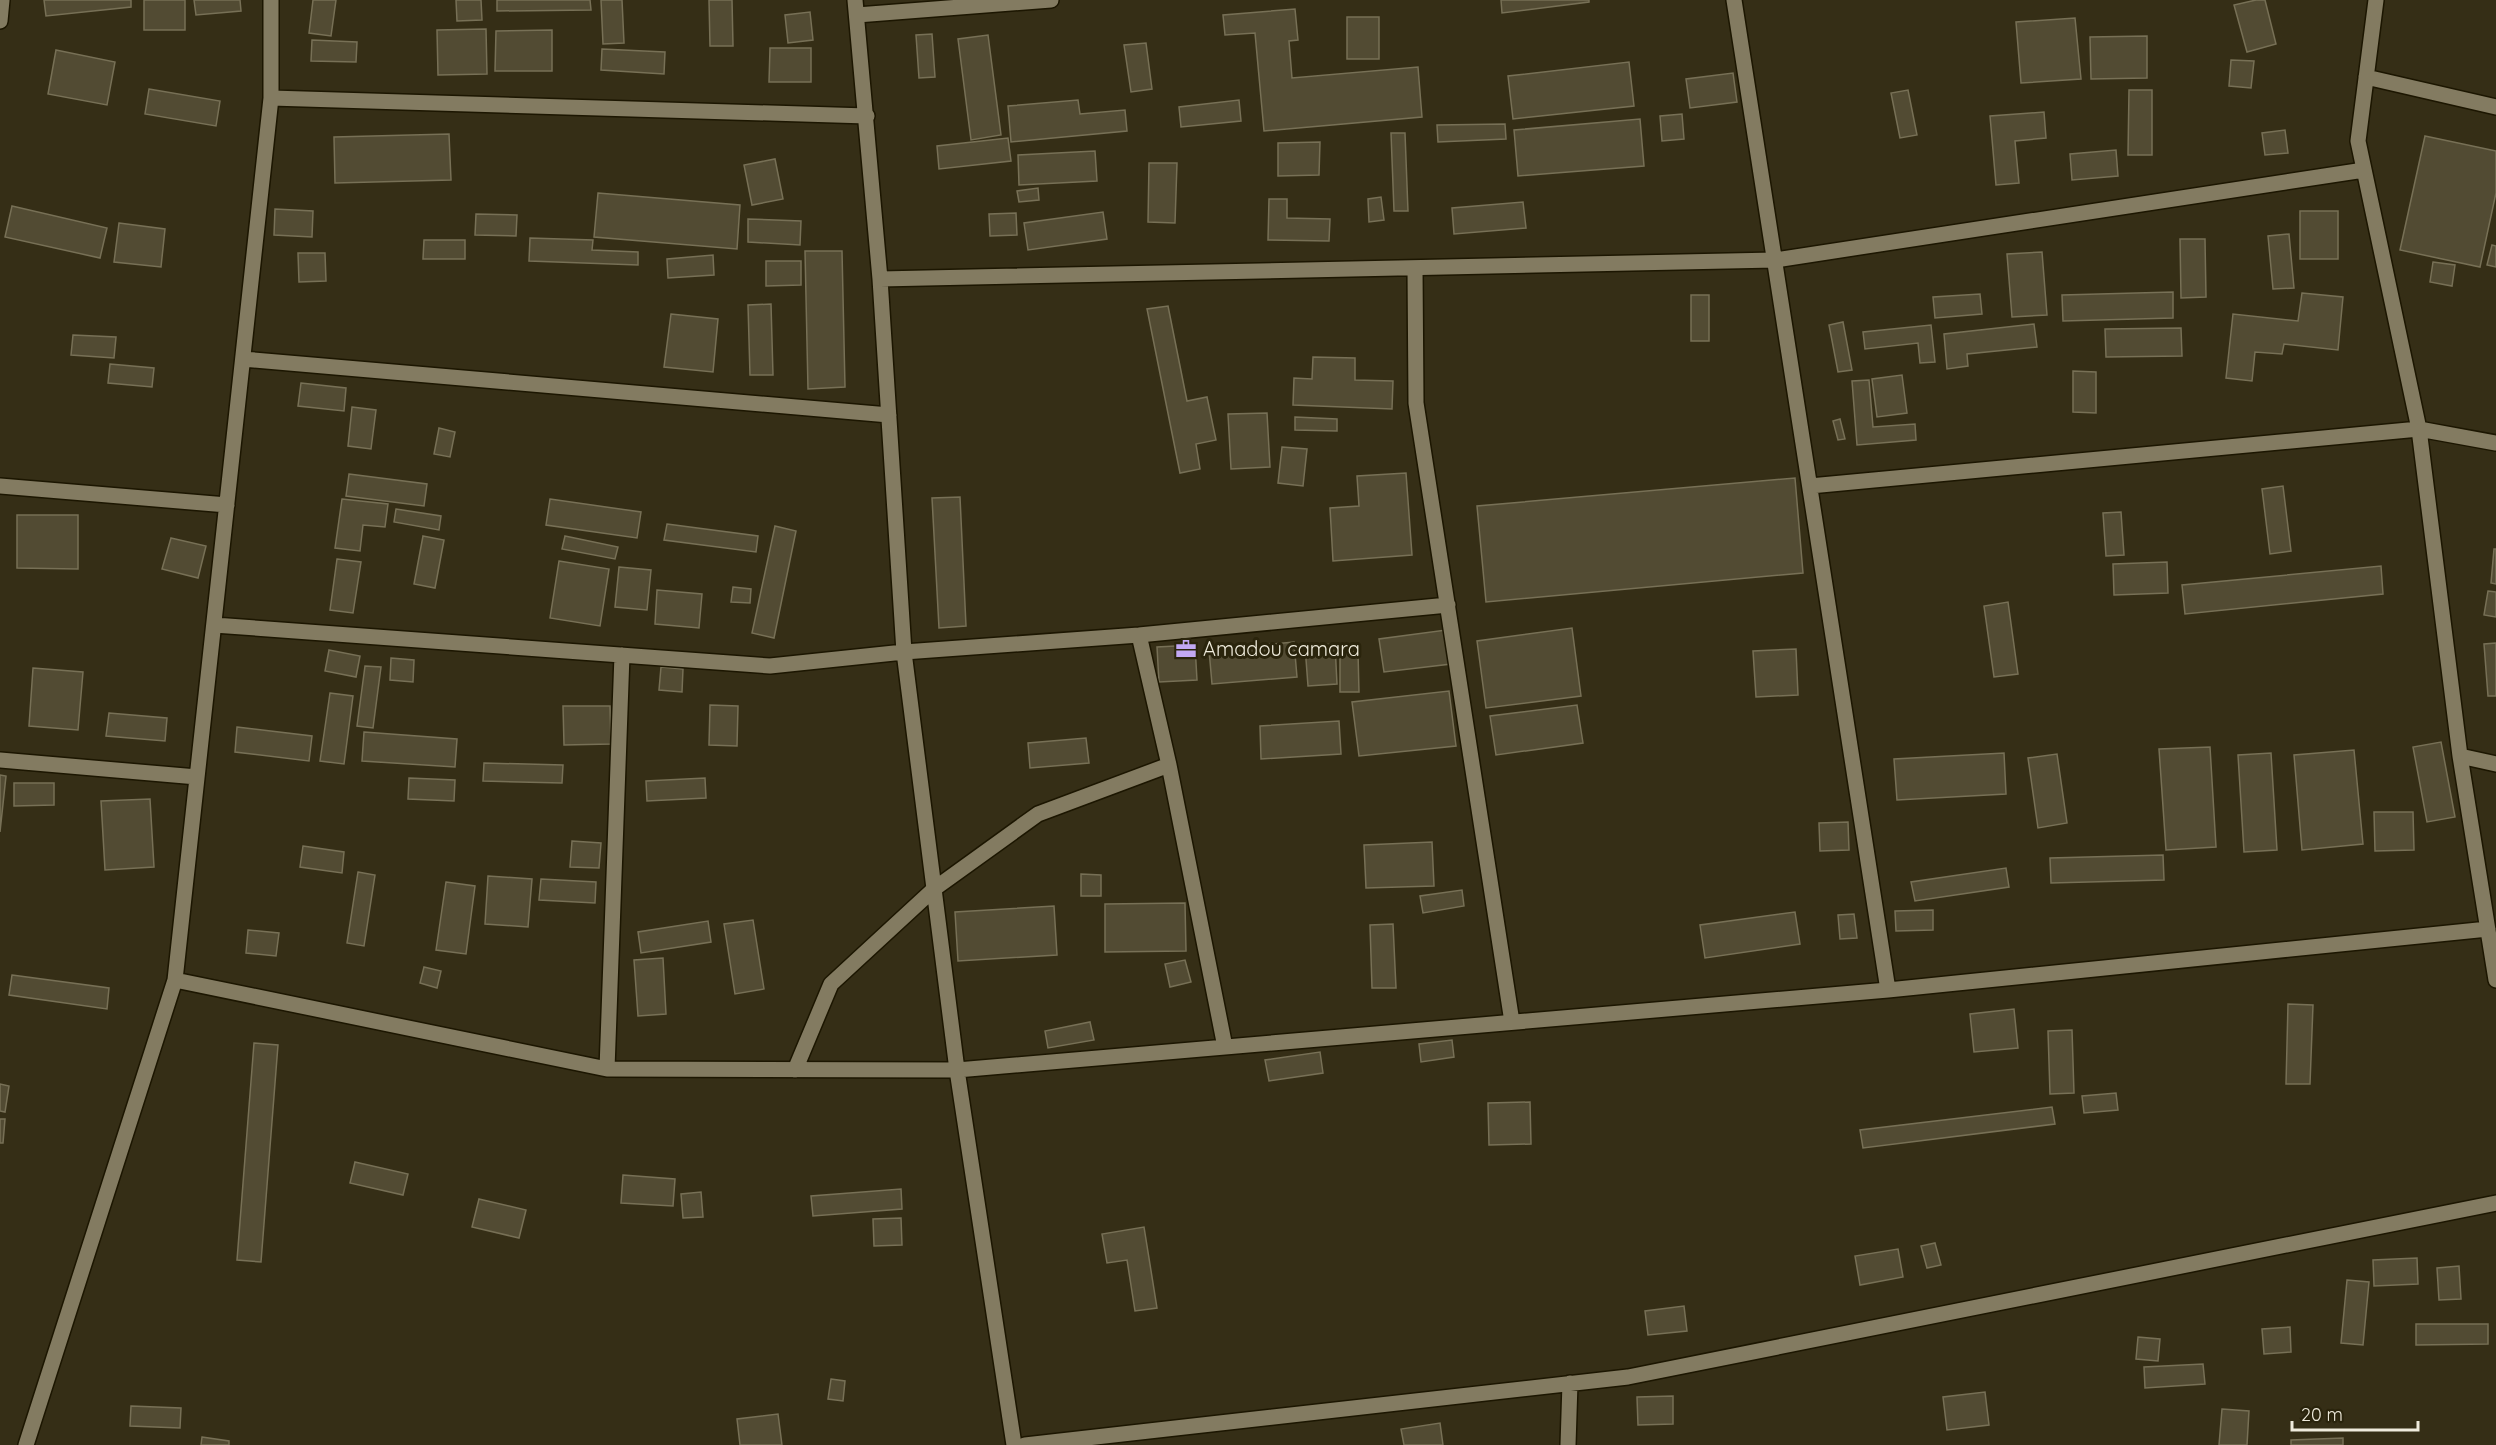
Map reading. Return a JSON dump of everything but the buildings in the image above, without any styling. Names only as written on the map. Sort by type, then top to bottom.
[{"type":"street","points":[[0,21],[2,0]]},
{"type":"street","points":[[26,1445],[175,980],[272,98],[271,0]]},
{"type":"street","points":[[1014,1445],[957,1070],[904,652],[880,279],[856,7],[1051,0]]},
{"type":"street","points":[[1734,0],[1888,990]]},
{"type":"street","points":[[2376,0],[2358,141],[2419,429],[2460,756],[2496,980]]},
{"type":"street","points":[[2366,77],[2496,106]]},
{"type":"street","points":[[272,98],[867,116]]},
{"type":"street","points":[[880,279],[1774,260],[2364,170]]},
{"type":"street","points":[[1414,268],[1416,403],[1512,1022]]},
{"type":"street","points":[[243,358],[889,415]]},
{"type":"street","points":[[1810,486],[2419,429],[2496,443]]},
{"type":"street","points":[[0,486],[227,505]]},
{"type":"street","points":[[214,625],[770,666],[904,652],[1139,635],[1448,605]]},
{"type":"street","points":[[1139,635],[1169,765],[1225,1047]]},
{"type":"street","points":[[607,1069],[622,655]]},
{"type":"street","points":[[2460,756],[2496,764]]},
{"type":"street","points":[[0,760],[197,777]]},
{"type":"street","points":[[795,1070],[831,984],[934,889],[1038,814],[1169,765]]},
{"type":"street","points":[[175,980],[607,1069],[957,1070],[1888,990],[2488,929]]},
{"type":"street","points":[[1025,1445],[1628,1377],[2496,1203]]},
{"type":"street","points":[[1568,1445],[1570,1383]]},
{"type":"place","name":"Amadou camara","points":[[1186,649]]}]
